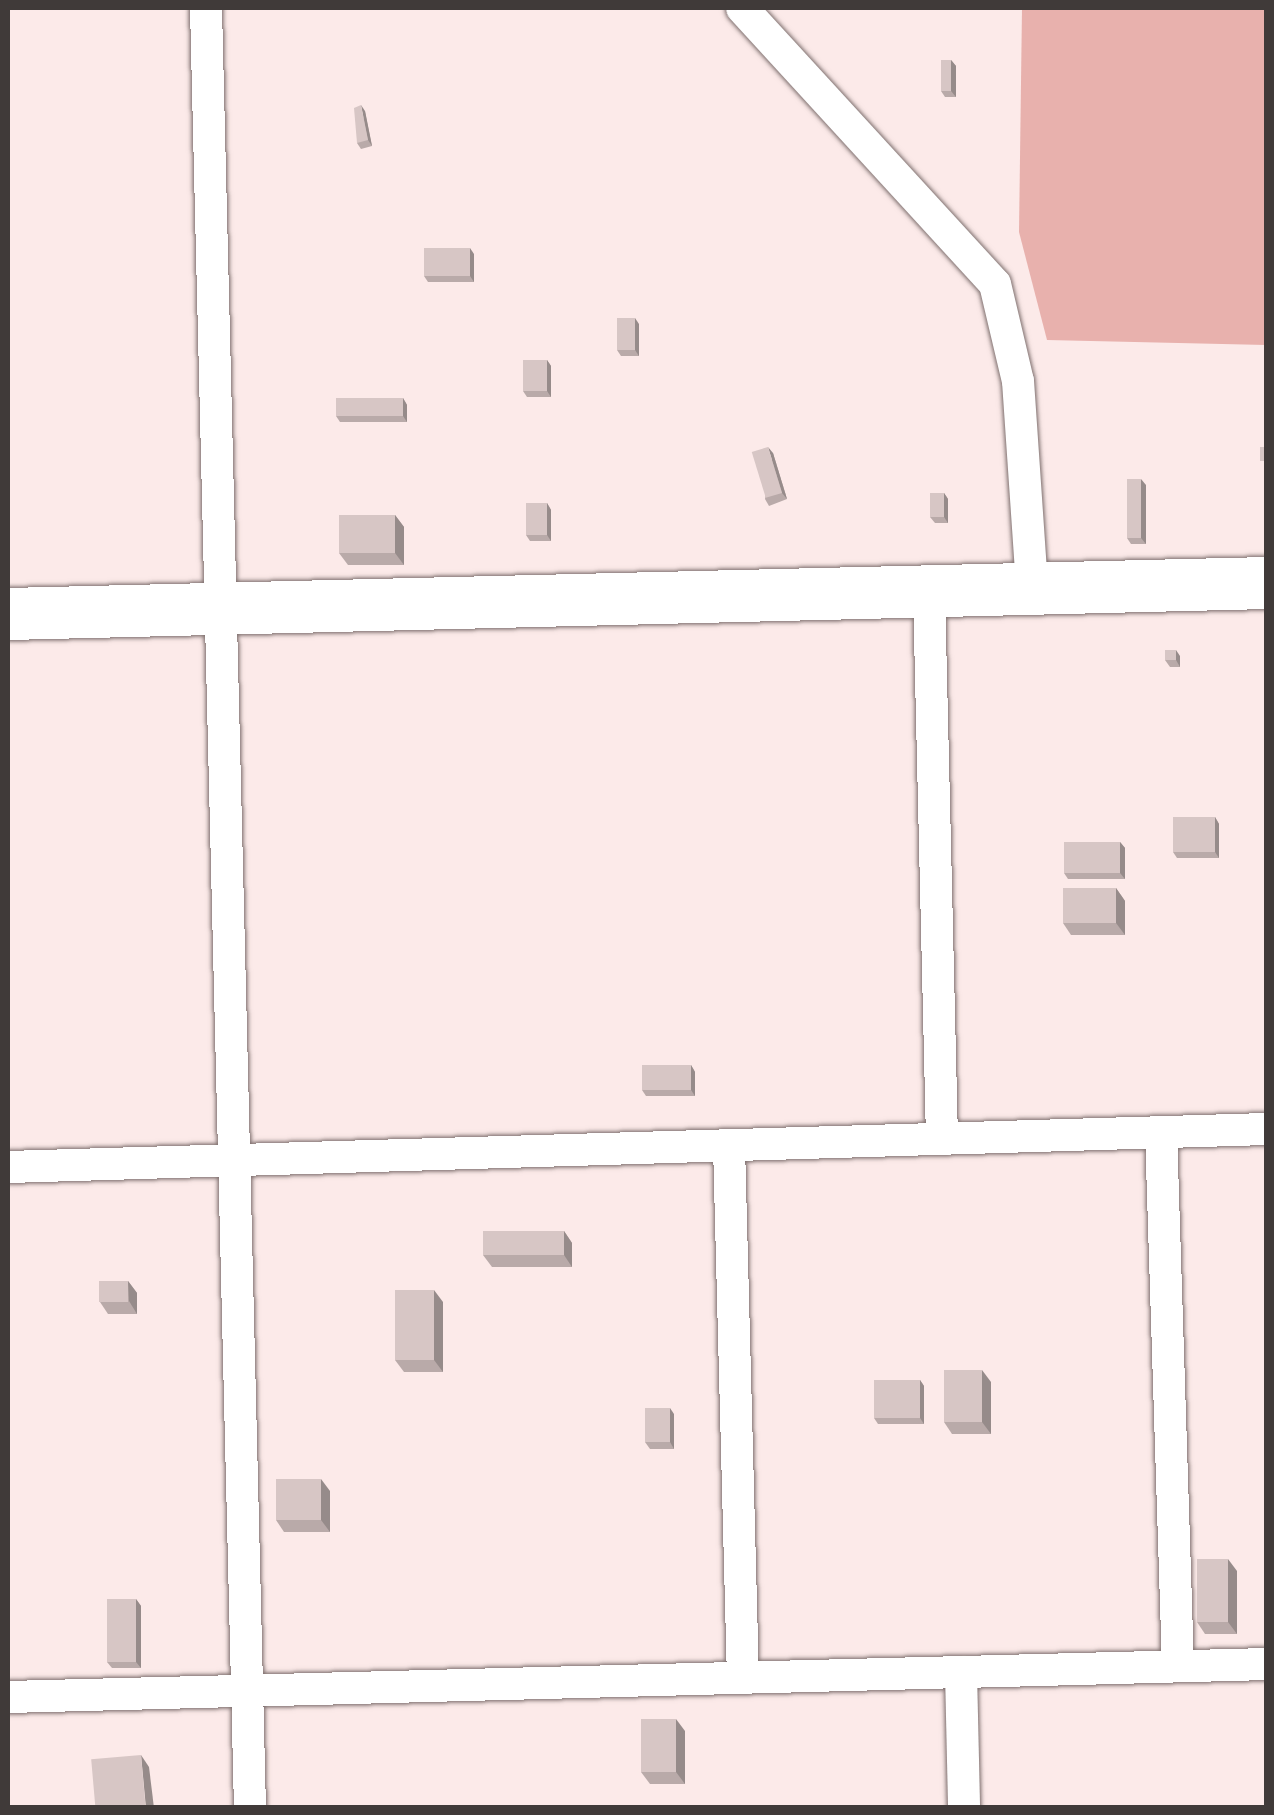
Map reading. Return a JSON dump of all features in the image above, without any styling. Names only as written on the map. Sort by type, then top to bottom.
[{"type":"main road","points":[[8,614],[1266,583]]},
{"type":"street","points":[[206,8],[225,609],[250,1808]]},
{"type":"street","points":[[742,8],[995,284],[1018,380],[1032,589]]},
{"type":"street","points":[[929,592],[942,1138]]},
{"type":"street","points":[[8,1168],[1266,1128]]},
{"type":"street","points":[[1160,1132],[1178,1666]]},
{"type":"street","points":[[729,1145],[742,1678]]},
{"type":"street","points":[[8,1697],[1266,1664]]},
{"type":"street","points":[[961,1672],[964,1808]]},
{"type":"shaded area","points":[[1022,8],[1266,8],[1266,345],[1047,340],[1019,232]]},
{"type":"building","points":[[941,60],[951,60],[951,91],[941,91]]},
{"type":"building","points":[[361,105],[368,140],[357,143],[354,108]]},
{"type":"building","points":[[424,248],[470,248],[470,276],[424,276]]},
{"type":"building","points":[[617,318],[635,318],[635,350],[617,350]]},
{"type":"building","points":[[523,360],[547,360],[547,391],[523,391]]},
{"type":"building","points":[[336,398],[403,398],[403,416],[336,416]]},
{"type":"building","points":[[768,447],[782,493],[766,498],[752,452]]},
{"type":"building","points":[[1260,447],[1266,447],[1266,461],[1260,461]]},
{"type":"building","points":[[1127,479],[1141,479],[1141,538],[1127,538]]},
{"type":"building","points":[[930,493],[944,493],[944,517],[930,517]]},
{"type":"building","points":[[526,503],[547,503],[547,535],[526,535]]},
{"type":"building","points":[[339,515],[395,515],[395,553],[339,553]]},
{"type":"building","points":[[1165,650],[1176,650],[1176,660],[1165,660]]},
{"type":"building","points":[[1173,817],[1215,817],[1215,852],[1173,852]]},
{"type":"building","points":[[1064,842],[1120,842],[1120,873],[1064,873]]},
{"type":"building","points":[[1063,888],[1116,888],[1116,923],[1063,923]]},
{"type":"building","points":[[642,1065],[691,1065],[691,1090],[642,1090]]},
{"type":"building","points":[[483,1231],[564,1231],[564,1255],[483,1255]]},
{"type":"building","points":[[99,1281],[128,1281],[128,1302],[99,1302]]},
{"type":"building","points":[[395,1290],[434,1290],[434,1360],[395,1360]]},
{"type":"building","points":[[944,1370],[982,1370],[982,1422],[944,1422]]},
{"type":"building","points":[[874,1380],[920,1380],[920,1418],[874,1418]]},
{"type":"building","points":[[645,1408],[670,1408],[670,1442],[645,1442]]},
{"type":"building","points":[[276,1479],[321,1479],[321,1520],[276,1520]]},
{"type":"building","points":[[1197,1559],[1228,1559],[1228,1622],[1197,1622]]},
{"type":"building","points":[[107,1599],[136,1599],[136,1662],[107,1662]]},
{"type":"building","points":[[641,1719],[676,1719],[676,1772],[641,1772]]},
{"type":"building","points":[[141,1755],[146,1808],[95,1808],[91,1759]]}]
